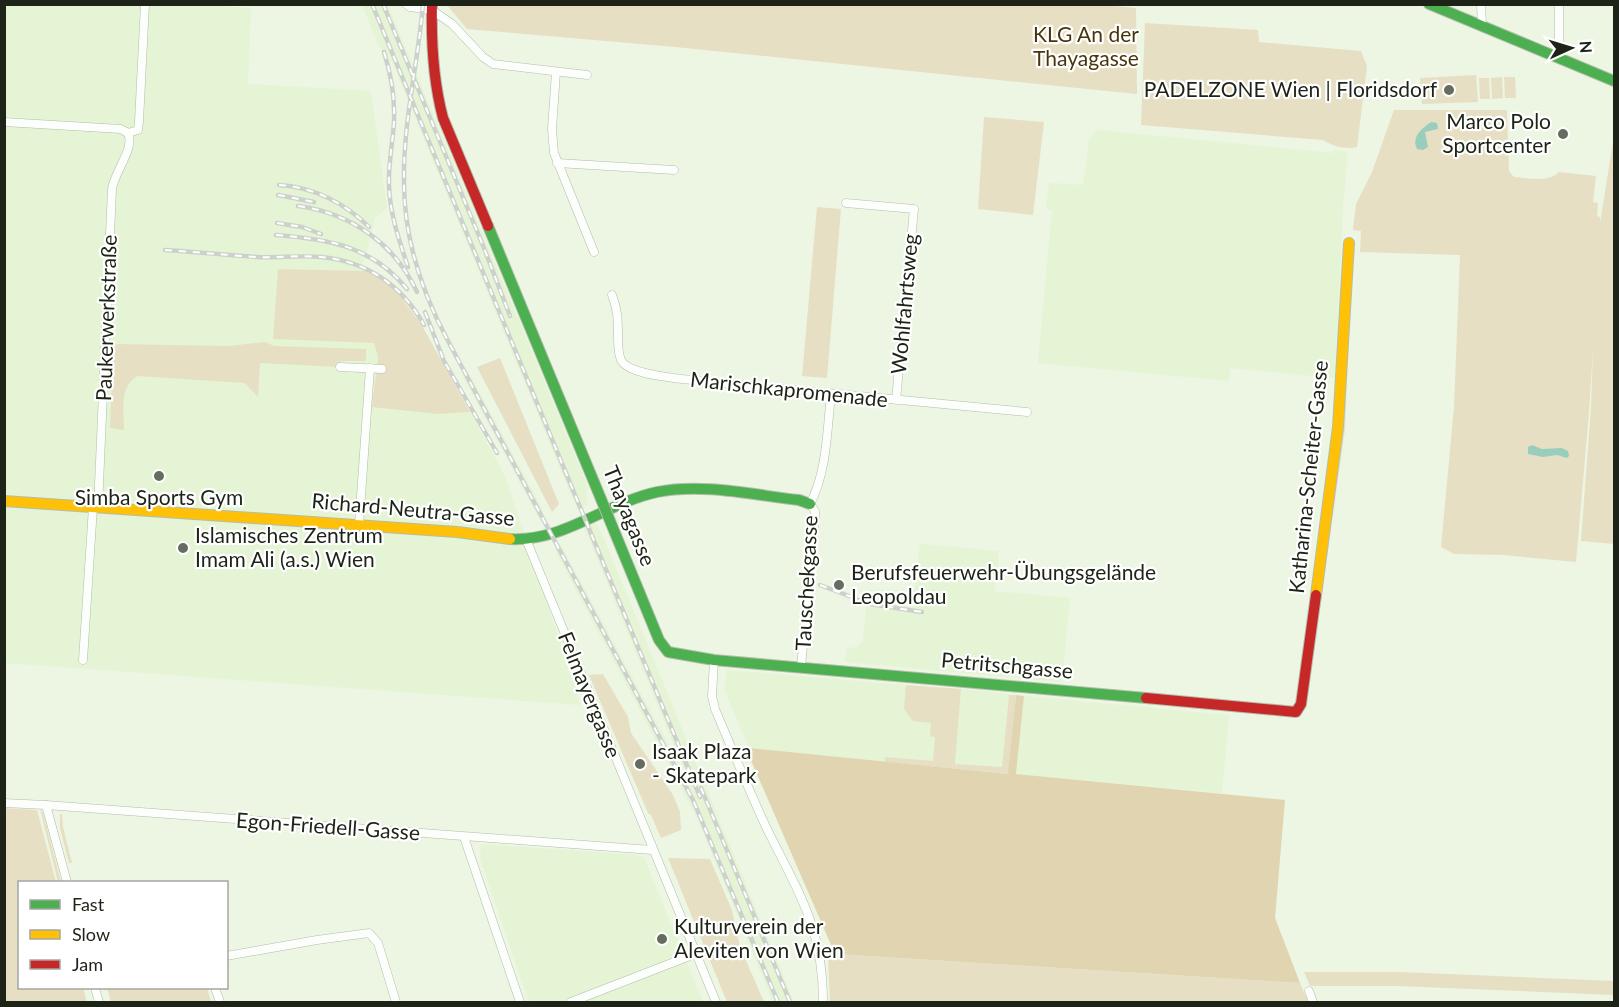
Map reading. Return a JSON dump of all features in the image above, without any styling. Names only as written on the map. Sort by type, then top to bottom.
[{"type":"street","name":"Paukerwerkstraße","points":[[83,660],[96,507],[112,189],[117,171],[130,145],[129,133],[138,130],[140,121],[145,4]]},
{"type":"street","points":[[406,4],[411,7],[432,7],[493,64],[587,75]]},
{"type":"street","points":[[1429,4],[1614,81]]},
{"type":"street","points":[[1481,4],[1482,27]]},
{"type":"street","points":[[1558,4],[1559,58]]},
{"type":"street","name":"Thayagasse","points":[[432,7],[433,74],[443,118],[664,647],[674,654],[714,660]]},
{"type":"street","points":[[556,72],[551,137],[557,163],[594,252]]},
{"type":"street","points":[[4,122],[121,129],[129,133]]},
{"type":"street","points":[[557,163],[674,170]]},
{"type":"street","name":"Wohlfahrtsweg","points":[[846,203],[914,209],[896,400]]},
{"type":"street","name":"Katharina-Scheiter-Gasse","points":[[1296,712],[1301,704],[1338,428],[1349,243]]},
{"type":"street","name":"Marischkapromenade","points":[[612,296],[618,310],[618,345],[621,360],[629,368],[682,379],[1027,412]]},
{"type":"street","points":[[340,367],[382,369]]},
{"type":"street","points":[[359,525],[369,368]]},
{"type":"street","name":"Tauschekgasse","points":[[801,667],[815,518],[814,508],[810,504],[817,490],[831,394]]},
{"type":"street","name":"Richard-Neutra-Gasse","points":[[4,501],[359,525],[526,539],[557,531],[631,500],[668,490],[799,500],[810,504]]},
{"type":"street","name":"Felmayergasse","points":[[526,539],[714,1002]]},
{"type":"street","points":[[714,660],[712,696],[715,710],[755,802],[803,899],[814,930],[822,966],[823,1002]]},
{"type":"street","name":"Petritschgasse","points":[[714,660],[1296,712]]},
{"type":"street","name":"Egon-Friedell-Gasse","points":[[4,803],[652,850]]},
{"type":"street","points":[[46,805],[67,881]]},
{"type":"street","points":[[464,837],[520,1002]]},
{"type":"street","points":[[228,956],[369,933],[378,943],[396,1002]]},
{"type":"street","points":[[571,1002],[695,954]]},
{"type":"street","points":[[1309,991],[1313,1002]]},
{"type":"shaded area","points":[[182,4],[251,8],[248,84],[371,91],[387,208],[375,218],[360,271],[278,269],[273,339],[374,343],[378,357],[376,376],[438,414],[470,412],[505,476],[581,705],[5,663],[4,5]]},
{"type":"shaded area","points":[[362,5],[388,5],[588,487],[586,500],[588,505],[577,510],[392,62],[379,46]]},
{"type":"shaded area","points":[[1097,130],[1333,153],[1334,150],[1346,151],[1348,154],[1343,207],[1335,378],[1230,368],[1229,381],[1038,363],[1052,210],[1046,209],[1049,183],[1083,185],[1089,139]]},
{"type":"shaded area","points":[[468,371],[544,514],[538,517],[465,381],[462,374]]},
{"type":"shaded area","points":[[595,522],[603,536],[794,1002],[773,1002],[697,818],[556,553],[555,548],[561,545],[689,782],[584,527]]},
{"type":"shaded area","points":[[920,544],[999,551],[995,591],[1070,598],[1062,682],[845,662],[846,648],[858,647],[863,640],[867,597],[913,600]]},
{"type":"shaded area","points":[[727,670],[906,685],[906,689],[931,723],[935,736],[933,762],[885,757],[885,762],[749,748],[724,689]]},
{"type":"shaded area","points":[[961,689],[1009,694],[1002,768],[955,764]]},
{"type":"shaded area","points":[[1016,695],[1024,696],[1016,774],[1285,800],[1275,918],[1300,983],[835,954],[746,749],[1008,774]]},
{"type":"shaded area","points":[[1024,696],[1229,715],[1222,793],[1016,774]]},
{"type":"shaded area","points":[[481,844],[638,855],[644,858],[703,1002],[529,1002],[480,859]]},
{"type":"green space","name":"KLG An der Thayagasse","points":[[447,5],[1104,5],[1136,8],[1137,94],[675,47],[467,29]]},
{"type":"green space","points":[[1145,23],[1258,30],[1259,42],[1361,51],[1367,66],[1357,147],[1339,147],[1323,140],[1141,125]]},
{"type":"green space","name":"PADELZONE Wien | Floridsdorf","points":[[1476,75],[1478,102],[1422,104],[1420,78]]},
{"type":"green space","points":[[1502,77],[1503,98],[1492,99],[1491,78]]},
{"type":"green space","points":[[1504,77],[1515,77],[1516,98],[1505,98]]},
{"type":"green space","points":[[1479,78],[1489,78],[1490,99],[1480,99]]},
{"type":"green space","points":[[1394,110],[1507,110],[1509,171],[1514,177],[1531,179],[1549,178],[1559,172],[1596,176],[1593,202],[1598,203],[1597,216],[1600,217],[1600,223],[1614,136],[1614,544],[1581,541],[1593,348],[1576,562],[1503,555],[1454,554],[1441,547],[1454,407],[1460,255],[1360,252],[1361,231],[1353,230],[1356,204],[1372,172]]},
{"type":"green space","points":[[984,117],[1044,122],[1033,215],[978,209]]},
{"type":"green space","points":[[817,207],[841,209],[827,378],[802,376]]},
{"type":"green space","points":[[278,269],[366,271],[395,289],[421,324],[470,412],[438,414],[372,407],[378,357],[374,343],[273,339]]},
{"type":"green space","points":[[265,342],[274,346],[366,349],[366,361],[340,361],[340,367],[260,363],[258,397],[245,383],[137,376],[127,386],[125,393],[124,430],[110,428],[113,344],[228,346]]},
{"type":"green space","points":[[500,358],[559,504],[552,512],[477,367]]},
{"type":"green space","points":[[1347,371],[1345,429],[1308,694],[1306,694]]},
{"type":"green space","name":"Isaak Plaza - Skatepark","points":[[603,674],[628,717],[631,733],[673,795],[680,812],[681,830],[661,838],[648,813],[589,675]]},
{"type":"green space","points":[[906,685],[961,689],[955,764],[1002,767],[1009,695],[1016,695],[1009,774],[885,762],[885,757],[933,761],[935,737],[930,736],[931,723],[913,721],[904,709]]},
{"type":"green space","points":[[4,808],[37,810],[56,881],[18,881],[18,989],[83,989],[87,1002],[5,1002]]},
{"type":"green space","points":[[40,809],[61,881],[58,881]]},
{"type":"green space","points":[[60,814],[62,814],[72,863],[69,863],[60,828]]},
{"type":"green space","points":[[668,858],[710,859],[732,910],[740,947],[764,1002],[727,1002]]},
{"type":"green space","points":[[828,955],[1300,983],[1308,1002],[830,1002]]},
{"type":"green space","points":[[1304,972],[1400,972],[1614,981],[1614,995],[1398,986],[1310,986]]},
{"type":"green space","points":[[107,989],[207,989],[211,1002],[111,1002]]},
{"type":"water","points":[[1431,122],[1437,123],[1438,129],[1425,132],[1428,147],[1423,150],[1417,149],[1417,136]]},
{"type":"water","points":[[1532,445],[1542,449],[1562,448],[1568,451],[1569,456],[1567,458],[1557,455],[1543,457],[1528,454],[1528,447]]},
{"type":"railway","points":[[372,4],[700,797]]},
{"type":"railway","points":[[383,4],[510,316]]},
{"type":"railway","points":[[423,4],[404,160],[407,223],[422,283],[447,339],[693,800],[778,1002]]},
{"type":"railway","points":[[384,52],[391,77],[394,103],[389,170],[391,207],[408,267]]},
{"type":"railway","points":[[279,185],[304,189],[328,198],[360,218],[369,227]]},
{"type":"railway","points":[[278,195],[314,202]]},
{"type":"railway","points":[[298,206],[336,216],[369,234],[397,259],[417,292]]},
{"type":"railway","points":[[277,223],[302,227],[321,234]]},
{"type":"railway","points":[[276,235],[313,239],[348,247],[379,263],[407,289]]},
{"type":"railway","points":[[165,250],[257,257],[305,256],[337,259],[368,270],[394,287],[405,298],[424,325]]},
{"type":"railway","points":[[425,312],[444,361],[497,453]]},
{"type":"railway","points":[[820,585],[870,604],[922,612]]},
{"type":"railway","points":[[701,788],[790,1002]]},
{"type":"traffic: fast","points":[[1429,4],[1614,81]]},
{"type":"traffic: fast","points":[[488,226],[601,499]]},
{"type":"traffic: fast","points":[[510,539],[549,534],[638,497],[674,490],[710,489],[799,500],[810,504]]},
{"type":"traffic: fast","points":[[601,499],[608,516]]},
{"type":"traffic: fast","points":[[608,516],[659,640],[668,652],[714,660],[1146,698]]},
{"type":"traffic: slow","points":[[1316,595],[1338,427],[1349,243]]},
{"type":"traffic: slow","points":[[4,501],[457,532],[510,539]]},
{"type":"traffic: jam","points":[[432,4],[433,61],[443,118],[488,226]]},
{"type":"traffic: jam","points":[[1146,698],[1296,712],[1301,704],[1316,595]]},
{"type":"place","name":"PADELZONE Wien | Floridsdorf","points":[[1449,90]]},
{"type":"place","name":"Marco Polo Sportcenter","points":[[1563,134]]},
{"type":"place","name":"Simba Sports Gym","points":[[159,476]]},
{"type":"place","name":"Islamisches Zentrum Imam Ali (a.s.) Wien","points":[[183,548]]},
{"type":"place","name":"Berufsfeuerwehr-Übungsgelände Leopoldau","points":[[839,585]]},
{"type":"place","name":"Isaak Plaza - Skatepark","points":[[640,764]]},
{"type":"place","name":"Kulturverein der Aleviten von Wien","points":[[662,939]]}]
